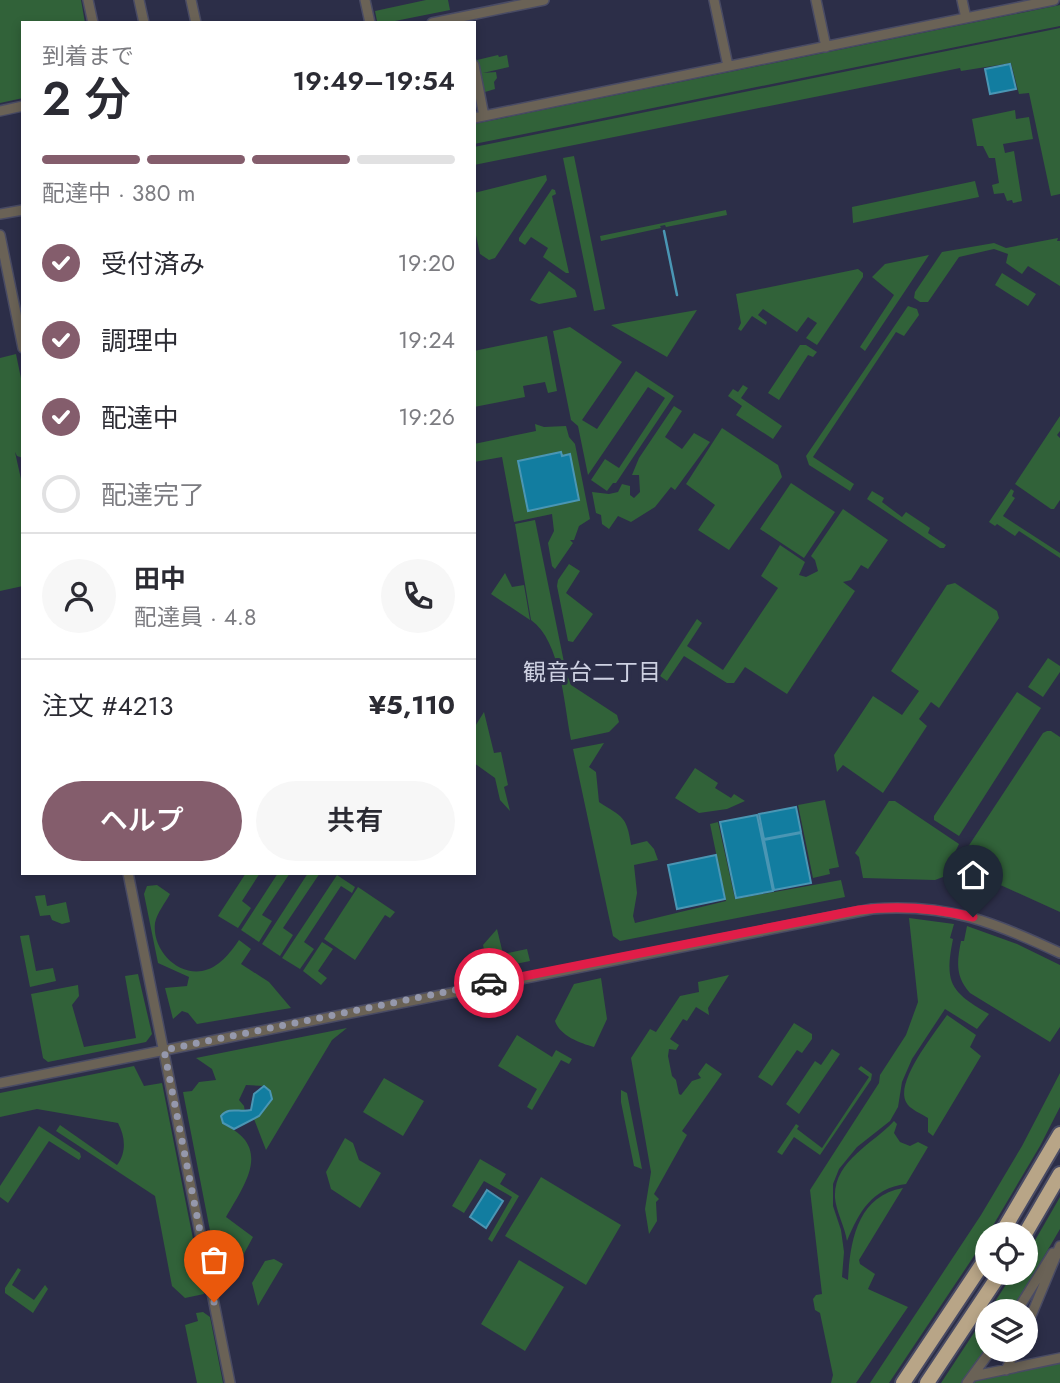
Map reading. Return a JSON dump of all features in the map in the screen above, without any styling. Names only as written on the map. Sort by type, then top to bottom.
[{"type":"highway","points":[[1008,1222],[1060,1134]]},
{"type":"highway","points":[[1032,1222],[1060,1174]]},
{"type":"highway","points":[[903,1383],[975,1275]]},
{"type":"highway","points":[[927,1383],[992,1285]]},
{"type":"street","points":[[88,0],[93,21]]},
{"type":"street","points":[[139,0],[144,21]]},
{"type":"street","points":[[191,0],[195,21]]},
{"type":"street","points":[[365,0],[370,21]]},
{"type":"street","points":[[465,20],[506,4],[544,0]]},
{"type":"street","points":[[714,0],[728,66]]},
{"type":"street","points":[[816,0],[825,47]]},
{"type":"street","points":[[962,0],[966,18]]},
{"type":"street","points":[[476,86],[479,117],[1054,0]]},
{"type":"street","points":[[0,111],[21,106]]},
{"type":"street","points":[[0,214],[21,210]]},
{"type":"street","points":[[0,235],[21,338]]},
{"type":"street","points":[[128,875],[230,1383]]},
{"type":"street","points":[[0,1083],[872,909],[925,908],[973,917],[1018,933],[1060,953]]},
{"type":"street","points":[[1025,1299],[1060,1244]]},
{"type":"street","points":[[1038,1299],[1060,1244]]},
{"type":"street","points":[[970,1379],[1060,1358]]},
{"type":"street","points":[[970,1379],[982,1362]]},
{"type":"street","points":[[1006,1370],[1010,1362]]},
{"type":"green space","points":[[0,0],[81,0],[85,21],[21,21],[21,98],[0,103]]},
{"type":"green space","points":[[426,0],[448,0],[450,10],[395,21],[377,21],[375,11]]},
{"type":"green space","points":[[1060,5],[1060,26],[476,144],[476,124]]},
{"type":"green space","points":[[1060,28],[1060,194],[1051,196],[1029,93],[1019,94],[1011,63],[961,71],[960,68],[476,165],[476,147]]},
{"type":"green space","points":[[507,55],[509,67],[483,73],[496,72],[497,78],[494,82],[495,89],[485,92],[477,60]]},
{"type":"green space","points":[[1015,110],[1016,119],[1029,117],[1033,139],[1003,144],[1005,153],[1014,151],[1022,201],[1013,203],[1012,200],[1007,201],[1004,193],[994,194],[992,185],[999,183],[995,158],[989,158],[983,146],[977,146],[972,119]]},
{"type":"green space","points":[[574,156],[605,309],[594,311],[563,158]]},
{"type":"green space","points":[[546,175],[547,180],[495,258],[489,260],[480,254],[476,235],[476,192]]},
{"type":"green space","points":[[975,181],[979,197],[853,223],[852,207]]},
{"type":"green space","points":[[552,189],[556,194],[552,196],[569,273],[543,257],[548,248],[531,237],[525,245],[519,241]]},
{"type":"green space","points":[[726,210],[727,215],[660,226],[661,228],[601,241],[600,236]]},
{"type":"green space","points":[[1058,238],[1060,286],[1028,266],[1022,274],[1006,263],[1008,254],[994,249],[959,257],[928,302],[920,302],[914,298],[915,292],[942,252],[994,243],[1006,248]]},
{"type":"green space","points":[[929,255],[865,351],[860,347],[894,295],[872,277],[885,264]]},
{"type":"green space","points":[[858,269],[863,273],[863,277],[817,345],[806,338],[817,323],[808,317],[797,332],[763,309],[758,315],[767,322],[766,325],[752,316],[741,331],[738,329],[741,323],[736,294]]},
{"type":"green space","points":[[549,271],[575,290],[577,297],[539,304],[530,300]]},
{"type":"green space","points":[[1002,273],[1036,294],[1028,306],[995,285]]},
{"type":"green space","points":[[908,306],[917,309],[919,315],[904,336],[896,332],[813,457],[854,484],[850,491],[809,465],[806,456]]},
{"type":"green space","points":[[697,310],[667,357],[611,325]]},
{"type":"green space","points":[[570,327],[622,362],[582,420],[597,429],[636,371],[674,396],[616,483],[607,491],[591,480],[605,459],[619,468],[665,398],[648,387],[588,475],[578,426],[571,420],[553,331]]},
{"type":"green space","points":[[547,336],[557,391],[548,393],[545,382],[523,386],[525,397],[476,407],[476,351]]},
{"type":"green space","points":[[800,345],[806,345],[817,352],[813,357],[808,355],[779,400],[768,393]]},
{"type":"green space","points":[[16,354],[21,378],[21,457],[15,452],[21,479],[21,586],[0,591],[0,358]]},
{"type":"green space","points":[[743,385],[748,388],[741,398],[782,426],[773,439],[736,415],[742,406],[728,396],[733,389],[738,392]]},
{"type":"green space","points":[[674,406],[682,411],[665,437],[682,449],[694,433],[710,442],[675,490],[671,487],[655,507],[631,522],[618,516],[609,529],[602,524],[601,515],[596,513],[592,492],[618,492],[622,484],[630,486],[630,495],[634,498],[640,492],[639,475],[632,475],[639,458]]},
{"type":"green space","points":[[1060,416],[1060,431],[1057,435],[1060,438],[1060,500],[1054,509],[1051,509],[1015,484]]},
{"type":"green space","points":[[535,424],[544,427],[566,426],[569,437],[575,444],[590,519],[579,526],[574,540],[570,540],[573,543],[555,569],[552,566],[548,543],[554,531],[552,514],[514,522],[502,457],[476,462],[476,444],[536,431]]},
{"type":"green space","points":[[722,428],[778,465],[782,477],[729,550],[698,530],[715,505],[686,484]]},
{"type":"green space","points":[[791,483],[835,512],[804,558],[760,529]]},
{"type":"green space","points":[[1011,489],[1015,498],[1003,516],[1060,553],[1060,558],[1019,531],[1015,536],[989,522]]},
{"type":"green space","points":[[872,491],[884,498],[882,502],[902,517],[906,512],[930,528],[928,533],[946,545],[944,548],[940,548],[867,499]]},
{"type":"green space","points":[[843,509],[888,540],[868,569],[861,565],[851,580],[843,582],[855,591],[787,694],[745,667],[734,683],[727,683],[684,656],[667,681],[660,676],[697,619],[702,623],[687,646],[723,670],[778,588],[761,576],[780,545],[805,562],[799,575],[806,577],[818,571],[811,556]]},
{"type":"green space","points":[[535,520],[566,672],[571,685],[617,715],[619,722],[609,732],[571,740],[555,658],[541,630],[531,620],[515,524]]},
{"type":"green space","points":[[569,564],[580,571],[566,593],[593,614],[573,642],[568,641],[557,586]]},
{"type":"green space","points":[[505,573],[512,587],[524,585],[530,620],[491,594]]},
{"type":"green space","points":[[955,583],[997,611],[999,618],[939,708],[931,702],[919,719],[927,726],[883,793],[843,765],[837,772],[834,755],[873,696],[902,715],[919,691],[891,671],[947,585]]},
{"type":"green space","points":[[1048,658],[1060,666],[1060,672],[1043,697],[1028,687]]},
{"type":"green space","points":[[1017,692],[1041,708],[959,836],[934,820],[934,816]]},
{"type":"green space","points":[[484,712],[494,753],[501,752],[508,785],[504,787],[510,811],[500,800],[495,778],[476,764],[476,725]]},
{"type":"green space","points":[[1047,731],[1060,737],[1060,912],[963,868],[960,864],[960,859],[1043,733]]},
{"type":"green space","points":[[604,743],[589,767],[596,772],[599,802],[622,818],[628,828],[631,845],[647,841],[658,860],[634,865],[637,893],[633,916],[635,923],[726,901],[710,824],[718,822],[735,899],[841,880],[845,897],[620,941],[613,936],[573,749]]},
{"type":"green space","points":[[695,768],[718,783],[715,788],[731,798],[734,794],[745,801],[727,809],[699,813],[675,798]]},
{"type":"green space","points":[[825,800],[839,867],[829,869],[830,874],[813,878],[798,805]]},
{"type":"green space","points":[[889,801],[895,801],[959,844],[943,877],[935,880],[863,878],[859,857],[855,853]]},
{"type":"green space","points":[[245,875],[259,875],[242,901],[251,908],[238,928],[218,916]]},
{"type":"green space","points":[[277,875],[289,875],[262,915],[272,921],[259,942],[241,930]]},
{"type":"green space","points":[[307,875],[319,875],[283,928],[293,935],[280,956],[262,944]]},
{"type":"green space","points":[[337,875],[355,887],[352,893],[341,886],[304,942],[314,949],[300,969],[282,958]]},
{"type":"green space","points":[[157,885],[170,894],[155,923],[157,942],[167,958],[183,969],[202,971],[219,963],[239,940],[251,949],[241,964],[269,982],[291,1008],[197,1024],[188,1013],[182,1011],[173,1019],[165,988],[187,986],[189,977],[158,963],[144,894],[147,886]]},
{"type":"green space","points":[[358,887],[395,912],[390,918],[385,915],[355,960],[324,939]]},
{"type":"green space","points":[[45,895],[47,906],[66,902],[70,922],[62,924],[52,920],[50,915],[40,916],[35,896]]},
{"type":"green space","points":[[909,918],[954,924],[950,938],[953,939],[949,967],[953,985],[966,999],[989,1014],[977,1029],[945,1009],[912,1059],[902,1082],[898,1107],[890,1121],[857,1147],[839,1169],[833,1184],[833,1206],[841,1230],[844,1252],[842,1277],[848,1280],[854,1236],[866,1211],[875,1200],[903,1188],[859,1260],[860,1264],[875,1274],[868,1289],[908,1307],[856,1383],[831,1383],[833,1375],[820,1313],[815,1310],[813,1299],[822,1294],[810,1190],[879,1083],[880,1075],[906,1035],[918,1002]]},
{"type":"green space","points":[[967,926],[1017,944],[1060,965],[1060,1027],[1050,1042],[970,993],[965,987],[958,962],[961,941],[964,941]]},
{"type":"green space","points":[[497,929],[503,954],[527,949],[530,961],[491,969],[488,967],[483,945]]},
{"type":"green space","points":[[29,935],[36,971],[53,968],[56,981],[30,987],[20,936]]},
{"type":"green space","points":[[322,942],[333,949],[318,971],[327,978],[321,985],[303,971]]},
{"type":"green space","points":[[138,974],[152,1034],[146,1042],[48,1062],[43,1058],[31,994],[78,985],[79,996],[72,1005],[84,1047],[136,1038],[125,976]]},
{"type":"green space","points":[[729,975],[708,1008],[709,1015],[696,1007],[687,1021],[683,1019],[670,1039],[679,1045],[676,1050],[669,1049],[668,1056],[679,1094],[681,1095],[692,1081],[701,1078],[698,1074],[706,1063],[722,1074],[682,1131],[687,1135],[654,1194],[659,1199],[656,1202],[657,1221],[649,1234],[645,1209],[651,1172],[631,1058],[650,1029],[656,1032],[680,996],[699,992],[698,982]]},
{"type":"green space","points":[[601,978],[607,1019],[594,1047],[566,1035],[555,1021],[574,984]]},
{"type":"green space","points":[[947,1015],[976,1035],[970,1047],[981,1056],[933,1136],[928,1132],[928,1118],[908,1105],[904,1093],[906,1082],[918,1057]]},
{"type":"green space","points":[[794,1023],[812,1034],[812,1039],[802,1053],[797,1050],[772,1086],[758,1077]]},
{"type":"green space","points":[[347,1028],[332,1040],[266,1150],[254,1119],[259,1116],[264,1086],[246,1085],[239,1100],[245,1112],[234,1110],[225,1125],[240,1134],[248,1145],[251,1156],[246,1180],[226,1217],[253,1237],[227,1285],[228,1289],[221,1287],[183,1092],[192,1091],[199,1082],[216,1080],[212,1069],[196,1058]]},
{"type":"green space","points":[[517,1035],[552,1057],[556,1050],[572,1059],[569,1064],[561,1060],[532,1110],[527,1107],[537,1089],[498,1066]]},
{"type":"green space","points":[[832,1049],[840,1054],[799,1114],[786,1104],[815,1061],[821,1065]]},
{"type":"green space","points":[[134,1066],[144,1086],[162,1083],[204,1294],[185,1298],[172,1286],[155,1196],[56,1131],[60,1125],[117,1165],[124,1144],[118,1123],[37,1109],[0,1117],[0,1093]]},
{"type":"green space","points":[[861,1066],[872,1074],[871,1080],[820,1155],[794,1137],[782,1155],[777,1152],[796,1124],[799,1126],[797,1129],[822,1148],[869,1077],[858,1069]]},
{"type":"green space","points":[[1060,1073],[1060,1107],[1040,1146],[995,1222],[976,1222],[981,1215],[1022,1146]]},
{"type":"green space","points":[[384,1078],[424,1101],[403,1136],[363,1112]]},
{"type":"green space","points":[[621,1090],[627,1093],[642,1169],[634,1166]]},
{"type":"green space","points":[[894,1121],[897,1124],[894,1133],[900,1142],[910,1146],[918,1142],[928,1147],[906,1184],[884,1191],[868,1203],[856,1220],[847,1241],[835,1198],[840,1174],[856,1154]]},
{"type":"green space","points":[[39,1126],[80,1153],[81,1157],[79,1160],[49,1141],[8,1203],[0,1197],[0,1186]]},
{"type":"green space","points":[[345,1138],[353,1143],[359,1160],[381,1173],[360,1208],[331,1189],[326,1172]]},
{"type":"green space","points":[[480,1159],[506,1174],[500,1184],[519,1196],[492,1242],[488,1239],[512,1197],[484,1181],[464,1213],[452,1206]]},
{"type":"green space","points":[[541,1177],[621,1225],[586,1285],[505,1236]]},
{"type":"green space","points":[[1060,1197],[1060,1229],[1038,1267],[1038,1235]]},
{"type":"green space","points":[[975,1224],[975,1254],[889,1383],[870,1383]]},
{"type":"green space","points":[[274,1259],[283,1264],[258,1306],[252,1283],[265,1261]]},
{"type":"green space","points":[[519,1260],[564,1287],[525,1351],[481,1324]]},
{"type":"green space","points":[[18,1268],[21,1270],[12,1285],[34,1300],[45,1285],[48,1289],[33,1313],[5,1293],[5,1288]]},
{"type":"green space","points":[[1006,1285],[1027,1285],[1019,1299],[997,1299]]},
{"type":"green space","points":[[203,1312],[210,1317],[223,1383],[197,1383],[185,1325],[198,1321],[196,1313]]},
{"type":"green space","points":[[975,1331],[977,1362],[961,1383],[941,1383]]},
{"type":"green space","points":[[1060,1362],[1060,1383],[973,1383],[976,1381]]},
{"type":"water","points":[[1010,64],[1016,89],[990,94],[985,69]]},
{"type":"water","points":[[561,452],[562,456],[570,454],[579,500],[528,511],[518,461]]},
{"type":"water","points":[[796,807],[801,832],[764,839],[759,814]]},
{"type":"water","points":[[757,815],[773,891],[736,898],[720,822]]},
{"type":"water","points":[[801,833],[811,883],[774,890],[764,840]]},
{"type":"water","points":[[716,855],[725,899],[677,909],[668,865]]},
{"type":"water","points":[[264,1086],[270,1091],[272,1099],[259,1116],[234,1129],[223,1123],[221,1116],[228,1111],[251,1110],[254,1094]]},
{"type":"water","points":[[487,1190],[503,1201],[486,1228],[470,1217]]},
{"type":"waterway","points":[[664,231],[677,295]]},
{"type":"way so far","points":[[214,1302],[164,1050],[489,983]]},
{"type":"district","name":"観音台二丁目","points":[[592,672]]},
{"type":"route","points":[[489,983],[859,910],[925,908],[973,917]]}]
